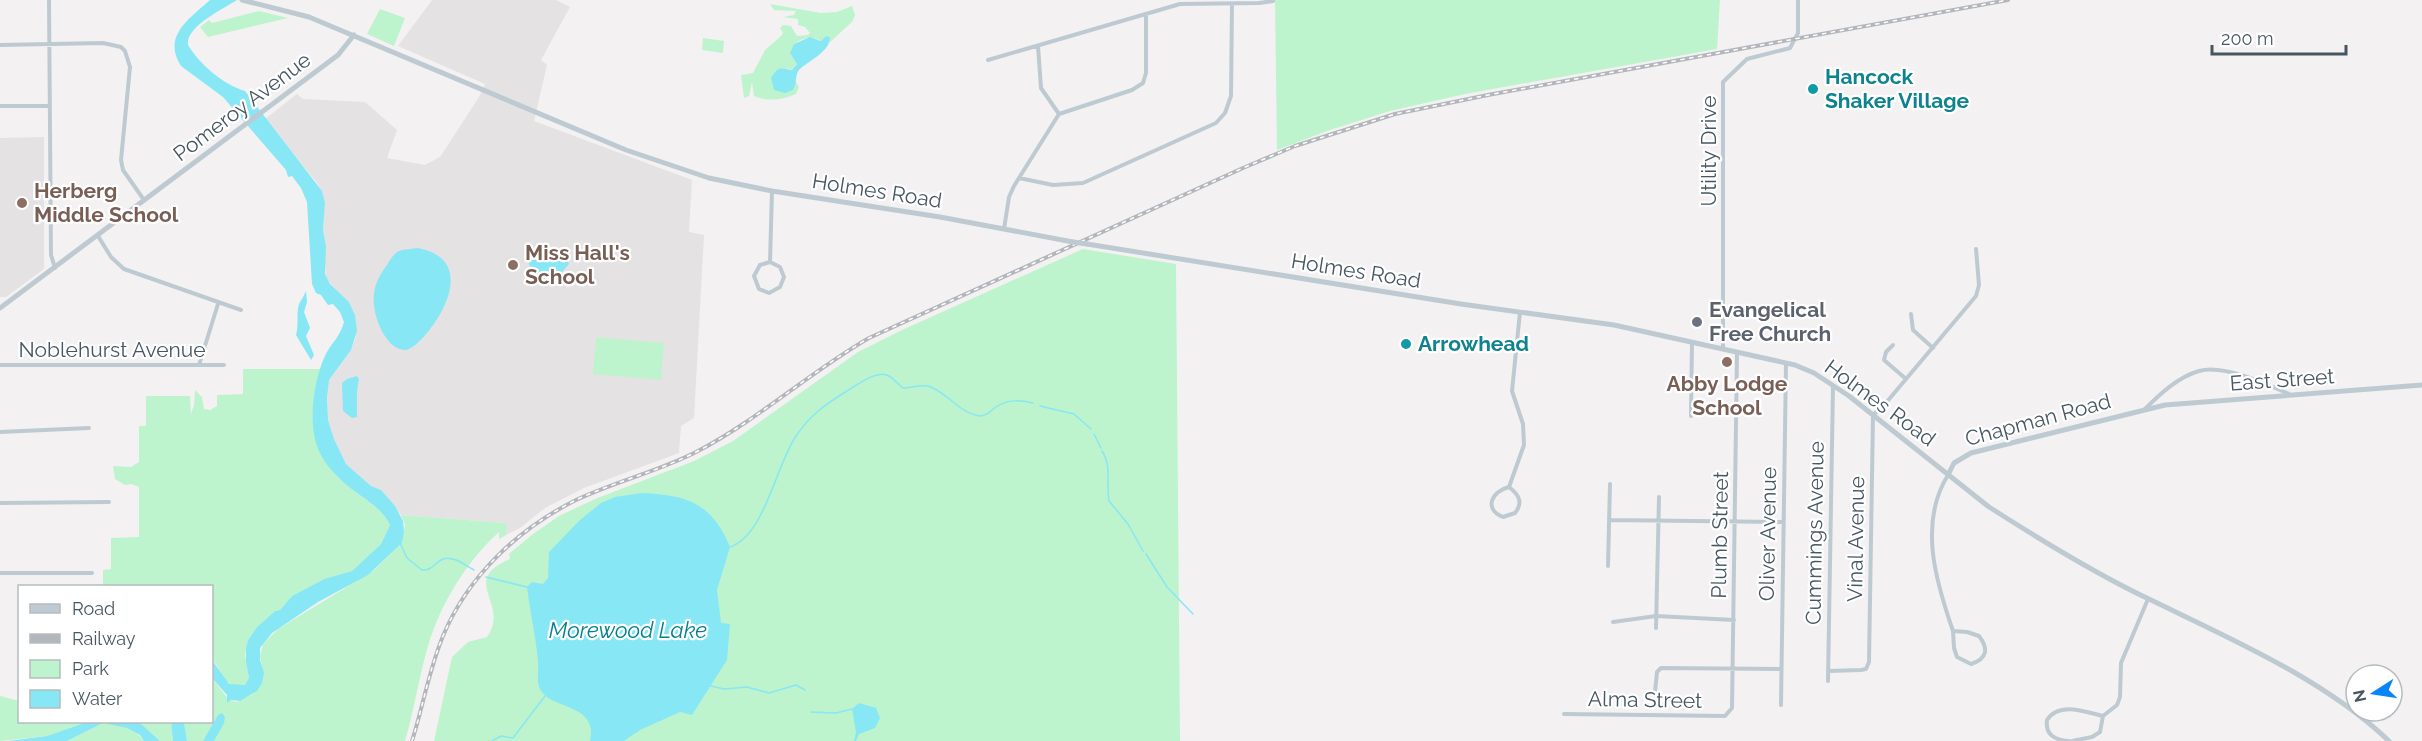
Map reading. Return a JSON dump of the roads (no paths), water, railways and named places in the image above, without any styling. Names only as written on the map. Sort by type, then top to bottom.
[{"type":"street","points":[[49,0],[51,255],[55,268]]},
{"type":"street","name":"Holmes Road","points":[[242,0],[296,12],[626,150],[709,178],[772,191],[1073,242],[1614,325],[1786,363],[1814,373],[1833,385],[1989,507],[2039,539],[2148,599],[2313,683],[2362,716],[2390,741]]},
{"type":"street","name":"Utility Drive","points":[[1723,348],[1723,82],[1748,59],[1790,48],[1798,33],[1798,0]]},
{"type":"street","points":[[988,60],[1183,3],[1232,4],[1273,1]]},
{"type":"street","points":[[1019,178],[1057,185],[1083,183],[1216,123],[1225,113],[1231,96],[1232,4]]},
{"type":"street","points":[[1004,229],[1009,197],[1059,114],[1132,90],[1143,83],[1146,73],[1146,14]]},
{"type":"street","name":"Pomeroy Avenue","points":[[0,308],[338,55],[354,35]]},
{"type":"street","points":[[0,45],[103,43],[121,47],[125,51],[130,67],[121,160],[123,170],[145,201]]},
{"type":"street","points":[[1038,46],[1041,88],[1059,114]]},
{"type":"street","points":[[0,106],[50,106]]},
{"type":"street","points":[[770,262],[772,191]]},
{"type":"street","points":[[98,236],[111,257],[124,269],[209,298],[218,304],[241,310]]},
{"type":"street","points":[[1873,415],[1976,296],[1979,285],[1976,249]]},
{"type":"street","points":[[770,262],[780,267],[784,280],[778,289],[769,293],[759,289],[754,276],[758,267],[770,262]]},
{"type":"street","points":[[199,365],[218,304]]},
{"type":"street","points":[[1509,487],[1519,497],[1520,506],[1515,513],[1503,516],[1496,513],[1493,508],[1493,498],[1496,493],[1509,487],[1524,445],[1523,424],[1512,391],[1520,312]]},
{"type":"street","points":[[1911,314],[1913,330],[1933,348]]},
{"type":"street","points":[[1690,416],[1692,341]]},
{"type":"street","points":[[1893,345],[1886,352],[1884,360],[1906,379]]},
{"type":"street","name":"Plumb Street","points":[[1725,716],[1732,708],[1734,668],[1737,351]]},
{"type":"street","name":"Oliver Avenue","points":[[1781,705],[1786,363]]},
{"type":"street","name":"Noblehurst Avenue","points":[[0,365],[224,365]]},
{"type":"street","points":[[2145,409],[2172,385],[2199,371],[2210,369],[2232,373],[2292,396]]},
{"type":"street","name":"Cummings Avenue","points":[[1828,681],[1833,385]]},
{"type":"street","name":"East Street","points":[[2145,409],[2198,402],[2422,385]]},
{"type":"street","name":"Chapman Road","points":[[1948,475],[1954,463],[1971,453],[2145,409]]},
{"type":"street","name":"Vinal Avenue","points":[[1828,671],[1866,669],[1869,662],[1873,415]]},
{"type":"street","points":[[0,432],[89,428]]},
{"type":"street","points":[[1948,475],[1939,490],[1933,526],[1932,546],[1938,585],[1953,632],[1957,657],[1971,664],[1980,661],[1985,656],[1986,649],[1979,636],[1967,632],[1953,632]]},
{"type":"street","points":[[1608,566],[1610,484]]},
{"type":"street","points":[[1656,628],[1659,497]]},
{"type":"street","points":[[0,503],[109,502]]},
{"type":"street","points":[[1609,520],[1784,522]]},
{"type":"street","points":[[0,573],[92,573]]},
{"type":"street","points":[[2103,716],[2073,709],[2055,712],[2047,720],[2047,730],[2055,738],[2070,741],[2092,737],[2100,732],[2103,716],[2117,705],[2120,697],[2121,663],[2148,599]]},
{"type":"street","points":[[1613,622],[1656,616],[1734,620]]},
{"type":"street","points":[[1654,692],[1659,669],[1781,669]]},
{"type":"street","name":"Alma Street","points":[[1564,714],[1725,716]]},
{"type":"water","points":[[210,0],[237,0],[198,25],[189,38],[188,45],[213,73],[245,91],[322,191],[325,203],[323,230],[326,247],[325,274],[330,284],[349,302],[355,315],[357,331],[351,350],[329,380],[328,420],[346,464],[371,486],[381,490],[395,506],[403,521],[404,532],[402,543],[368,575],[318,602],[272,633],[260,648],[260,660],[264,673],[257,691],[240,701],[231,700],[227,703],[227,695],[213,679],[213,661],[229,684],[245,685],[249,678],[246,648],[248,640],[257,627],[275,611],[280,610],[292,596],[324,579],[352,571],[381,544],[390,525],[375,506],[333,472],[322,457],[316,443],[313,419],[314,392],[326,353],[340,333],[344,322],[340,312],[333,304],[328,305],[321,295],[316,293],[312,284],[307,202],[301,188],[292,176],[288,177],[286,170],[223,97],[181,66],[176,55],[176,37],[194,14]]},
{"type":"water","points":[[826,36],[830,37],[827,47],[799,70],[793,90],[785,93],[774,90],[771,78],[776,71],[782,68],[792,70],[797,64],[790,53],[794,44],[810,37],[821,41]]},
{"type":"water","points":[[418,248],[439,256],[449,270],[450,287],[445,305],[435,322],[424,336],[405,350],[391,343],[380,328],[374,294],[379,278],[394,255],[399,251]]},
{"type":"water","points":[[540,248],[552,248],[564,253],[569,264],[561,273],[539,284],[533,281],[529,263],[532,252]]},
{"type":"water","points":[[306,291],[307,302],[304,312],[310,328],[306,336],[314,355],[311,360],[296,335],[298,308]]},
{"type":"water","points":[[357,376],[359,379],[357,417],[352,418],[343,411],[342,383]]},
{"type":"water","name":"Morewood Lake","points":[[642,493],[672,496],[696,504],[715,520],[723,532],[730,547],[717,590],[721,623],[730,624],[727,660],[692,715],[680,712],[640,730],[624,741],[590,741],[591,729],[581,713],[553,701],[540,689],[527,587],[532,582],[543,584],[548,578],[549,552],[580,520],[601,503],[615,497]]},
{"type":"water","points":[[859,703],[876,708],[880,718],[875,728],[859,734],[854,741],[856,732],[852,709]]},
{"type":"water","points":[[222,713],[225,717],[224,723],[214,741],[203,741],[218,715]]},
{"type":"water","points":[[84,723],[103,723],[67,741],[8,741],[47,736]]},
{"type":"water","points":[[103,723],[140,723],[160,741],[144,741],[140,735],[127,728]]},
{"type":"water","points":[[171,723],[184,723],[187,741],[173,741]]},
{"type":"waterway","points":[[730,547],[742,540],[752,529],[769,498],[789,449],[801,429],[825,405],[873,376],[884,374],[903,388],[928,386],[967,412],[980,416],[1010,401],[1033,403]]},
{"type":"waterway","points":[[1040,406],[1074,414],[1091,429]]},
{"type":"waterway","points":[[1094,434],[1101,448]]},
{"type":"waterway","points":[[1102,451],[1108,469],[1109,501],[1128,524],[1143,551]]},
{"type":"waterway","points":[[400,543],[407,558],[422,570],[447,558],[474,570]]},
{"type":"waterway","points":[[1146,554],[1167,587],[1193,614]]},
{"type":"waterway","points":[[486,577],[527,587]]},
{"type":"waterway","points":[[711,686],[724,689],[747,687],[769,693],[796,685],[805,690]]},
{"type":"waterway","points":[[492,741],[501,736],[513,738],[545,696]]},
{"type":"waterway","points":[[811,712],[836,713],[852,709]]},
{"type":"railway","points":[[412,741],[434,662],[454,614],[481,574],[515,540],[534,525],[576,500],[698,451],[742,425],[869,338],[1243,168],[1295,146],[1395,114],[2008,0]]},
{"type":"place","name":"Hancock Shaker Village","points":[[1813,89]]},
{"type":"place","name":"Herberg Middle School","points":[[22,203]]},
{"type":"place","name":"Miss Hall's School","points":[[513,265]]},
{"type":"place","name":"Evangelical Free Church","points":[[1697,322]]},
{"type":"place","name":"Arrowhead","points":[[1406,344]]},
{"type":"place","name":"Abby Lodge School","points":[[1727,362]]}]
